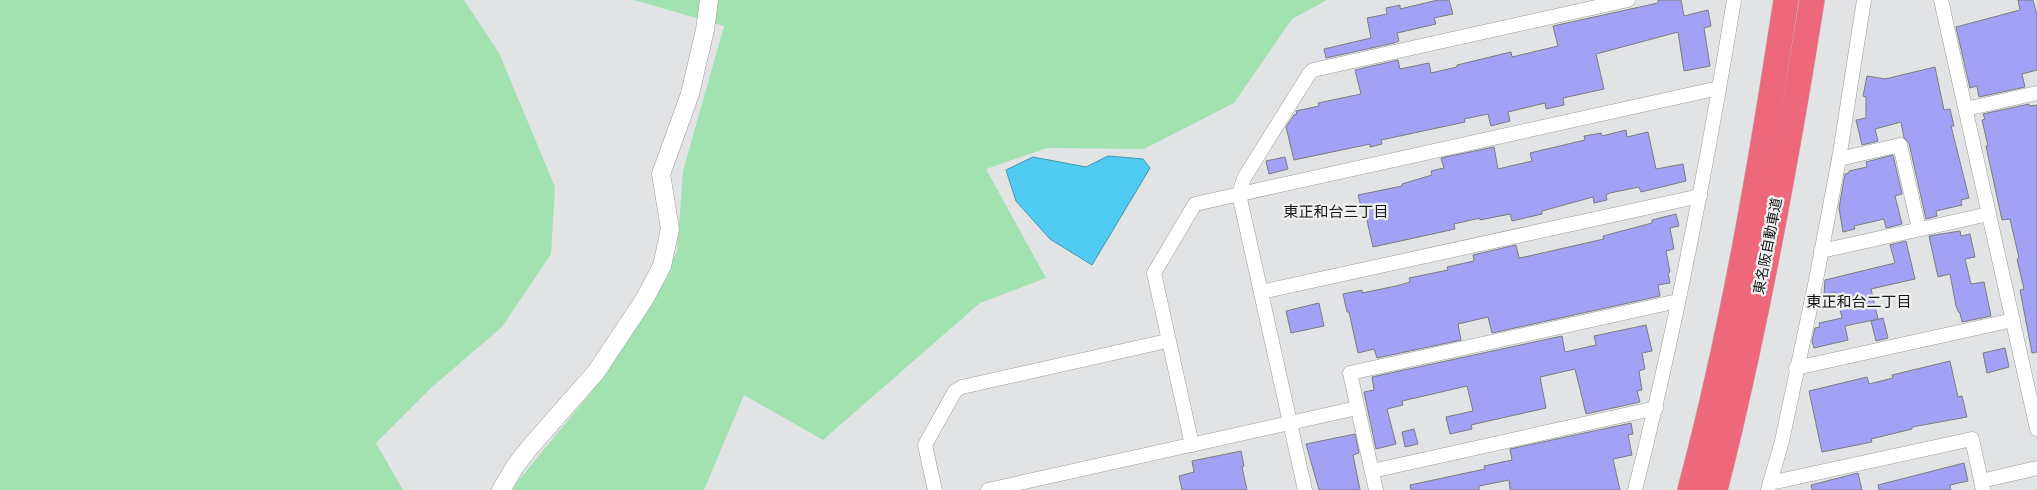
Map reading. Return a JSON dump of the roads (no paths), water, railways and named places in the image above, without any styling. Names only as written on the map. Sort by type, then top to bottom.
[{"type":"highway","name":"東名阪自動車道","points":[[1690,490],[1729,326],[1766,130],[1786,0]]},
{"type":"highway","name":"東名阪自動車道","points":[[1715,490],[1752,329],[1790,140],[1812,0]]},
{"type":"street","points":[[501,490],[530,446],[596,372],[644,300],[662,266],[670,229],[661,174],[690,94],[709,0]]},
{"type":"street","points":[[1305,490],[1239,194],[1244,178],[1309,74],[1314,70],[1628,0]]},
{"type":"street","points":[[1635,490],[1656,408],[1700,196],[1734,0]]},
{"type":"street","points":[[1864,0],[1839,158],[1782,441],[1769,486],[1972,439],[1982,485],[2037,468]]},
{"type":"street","points":[[1941,0],[2037,429]]},
{"type":"street","points":[[1192,445],[1154,273],[1195,204],[1720,88]]},
{"type":"street","points":[[1966,109],[2037,93]]},
{"type":"street","points":[[1839,158],[1900,145],[1919,229]]},
{"type":"street","points":[[1261,292],[1700,196]]},
{"type":"street","points":[[1820,251],[1989,214]]},
{"type":"street","points":[[1376,490],[1350,373],[1678,301]]},
{"type":"street","points":[[1796,368],[2013,320]]},
{"type":"street","points":[[935,490],[925,444],[955,391],[962,387],[1168,341]]},
{"type":"street","points":[[996,489],[1358,408]]},
{"type":"street","points":[[1372,471],[1656,408]]},
{"type":"water","points":[[1108,156],[1143,159],[1150,168],[1092,265],[1050,239],[1016,201],[1006,170],[1033,157],[1086,167]]},
{"type":"district","name":"東正和台三丁目","points":[[1336,212]]},
{"type":"district","name":"東正和台二丁目","points":[[1859,302]]}]
